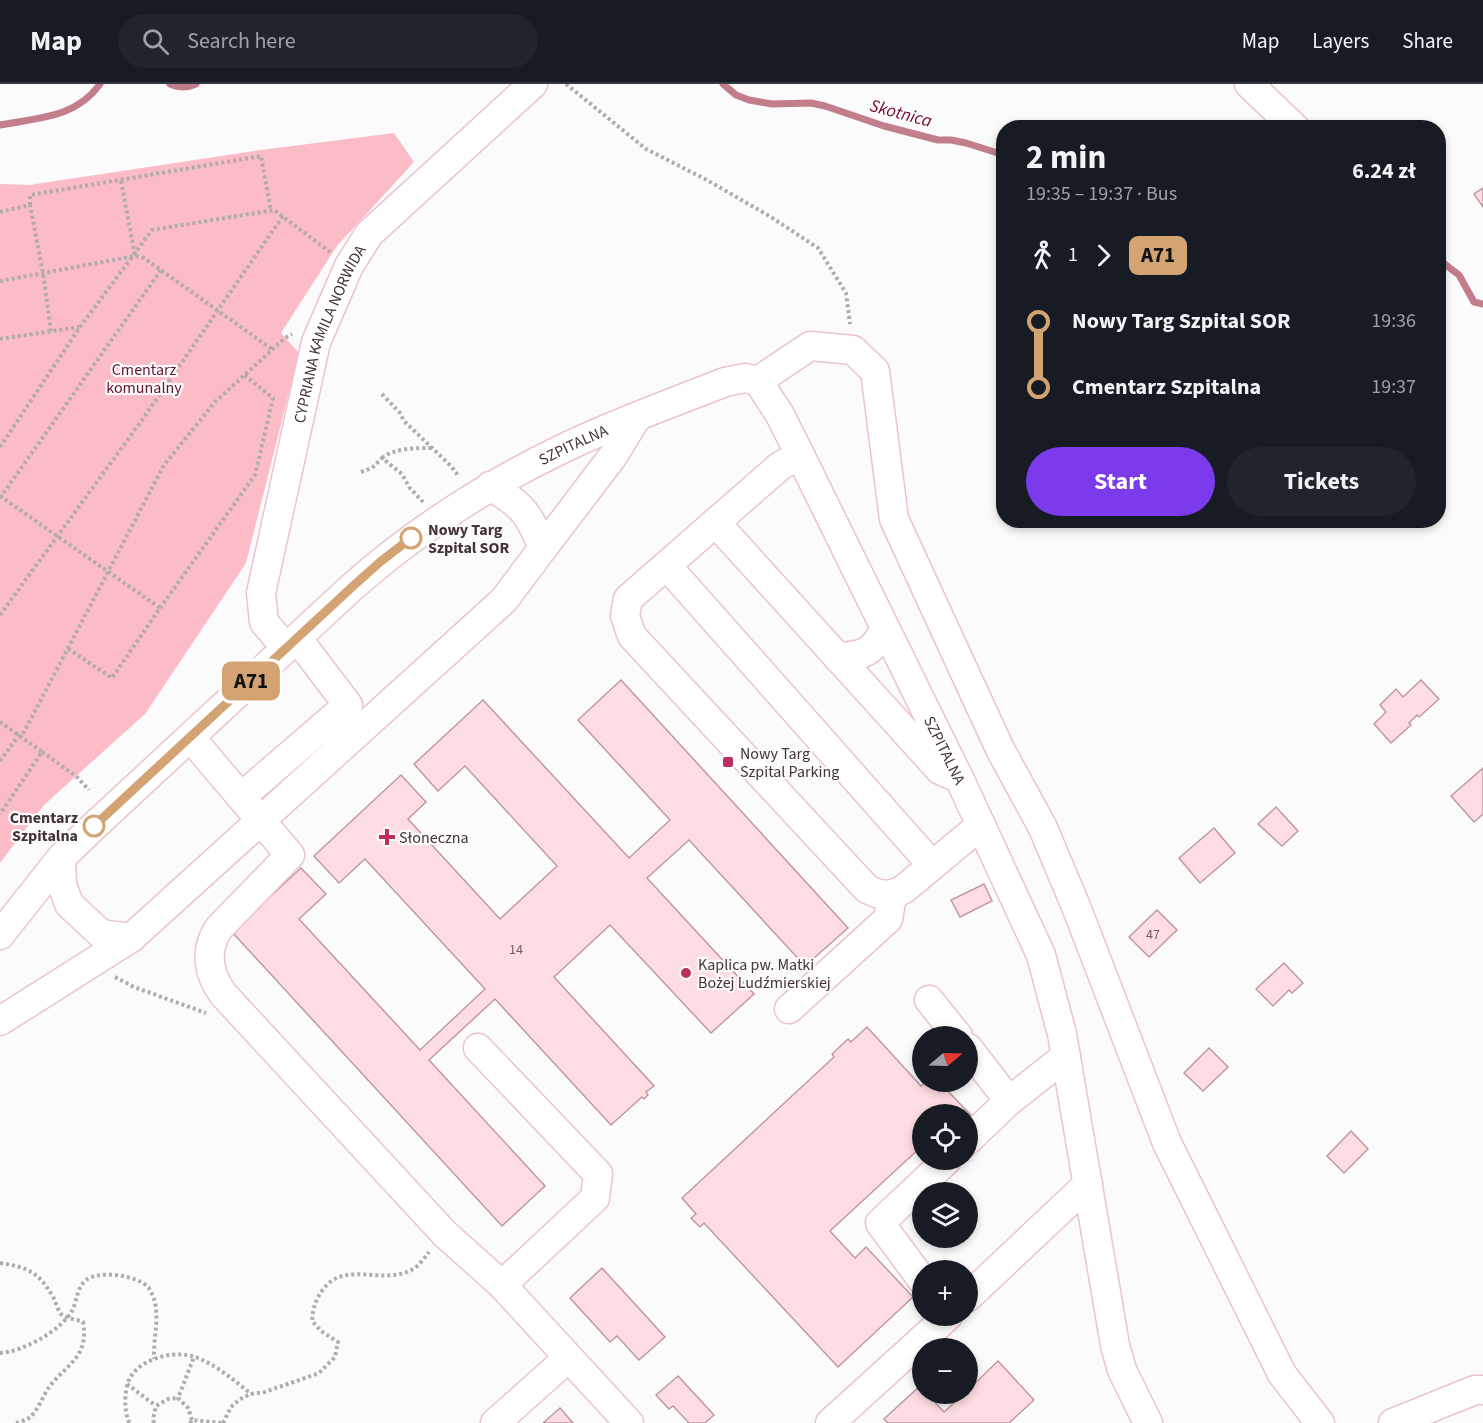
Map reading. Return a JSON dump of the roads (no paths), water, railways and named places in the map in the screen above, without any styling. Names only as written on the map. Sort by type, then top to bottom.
[{"type":"street","name":"CYPRIANA KAMILA NORWIDA","points":[[241,797],[348,705],[292,643],[264,622],[261,593],[316,342],[349,266],[369,234],[533,84]]},
{"type":"street","points":[[1249,84],[1287,120]]},
{"type":"street","points":[[758,381],[810,346],[853,350],[875,371],[894,519],[1000,749],[1043,828],[1077,909],[1167,1143],[1282,1374],[1320,1423]]},
{"type":"street","name":"SZPITALNA","points":[[0,935],[61,858],[380,562],[417,534],[490,486],[565,447],[726,382],[745,378],[758,381],[780,415],[800,455],[960,780],[1041,955],[1052,990],[1066,1056],[1115,1345],[1122,1370],[1148,1423]]},
{"type":"street","points":[[0,1021],[97,962],[131,938],[504,600],[613,456],[637,417]]},
{"type":"street","points":[[800,455],[780,466],[628,599],[625,616],[633,636],[855,879],[867,889],[878,894],[892,896],[904,889],[981,825]]},
{"type":"street","points":[[490,486],[512,499],[525,511],[543,548]]},
{"type":"street","points":[[716,523],[940,770],[960,780]]},
{"type":"street","points":[[667,566],[932,865]]},
{"type":"street","points":[[837,657],[855,656],[869,651],[879,641],[885,628]]},
{"type":"street","points":[[190,737],[290,855],[212,938],[209,948],[210,962],[216,983],[223,994],[445,1233],[502,1285],[629,1423]]},
{"type":"street","points":[[61,858],[62,885],[69,904],[101,934],[131,938]]},
{"type":"street","points":[[789,1009],[888,919],[892,896]]},
{"type":"street","points":[[929,1000],[950,1026]]},
{"type":"street","points":[[478,1048],[598,1174],[595,1198],[502,1285]]},
{"type":"street","points":[[978,1130],[1009,1101],[1066,1056]]},
{"type":"street","points":[[978,1061],[1009,1101]]},
{"type":"street","points":[[912,1266],[880,1223],[936,1170]]},
{"type":"street","points":[[978,1288],[1088,1184]]},
{"type":"street","points":[[830,1423],[937,1326]]},
{"type":"street","points":[[495,1423],[568,1358]]},
{"type":"street","points":[[1394,1423],[1475,1390],[1483,1390]]},
{"type":"waterway","name":"Skotnica","points":[[0,125],[42,118],[68,110],[80,104],[100,84]]},
{"type":"waterway","name":"Skotnica","points":[[170,84],[183,87],[196,84]]},
{"type":"waterway","name":"Skotnica","points":[[723,84],[736,95],[749,100],[772,104],[811,103],[884,126],[938,140],[966,143],[996,152]]},
{"type":"waterway","name":"Skotnica","points":[[1446,265],[1459,275],[1474,302],[1483,304]]},
{"type":"place","name":"Nowy Targ Szpital SOR","points":[[411,538]]},
{"type":"place","name":"Nowy Targ Szpital Parking","points":[[728,762]]},
{"type":"place","name":"Cmentarz Szpitalna","points":[[94,826]]},
{"type":"place","name":"Słoneczna","points":[[387,837]]},
{"type":"place","name":"Kaplica pw. Matki Bożej Ludźmierskiej","points":[[686,973]]},
{"type":"park label","name":"Cmentarz komunalny","points":[[144,378]]}]
